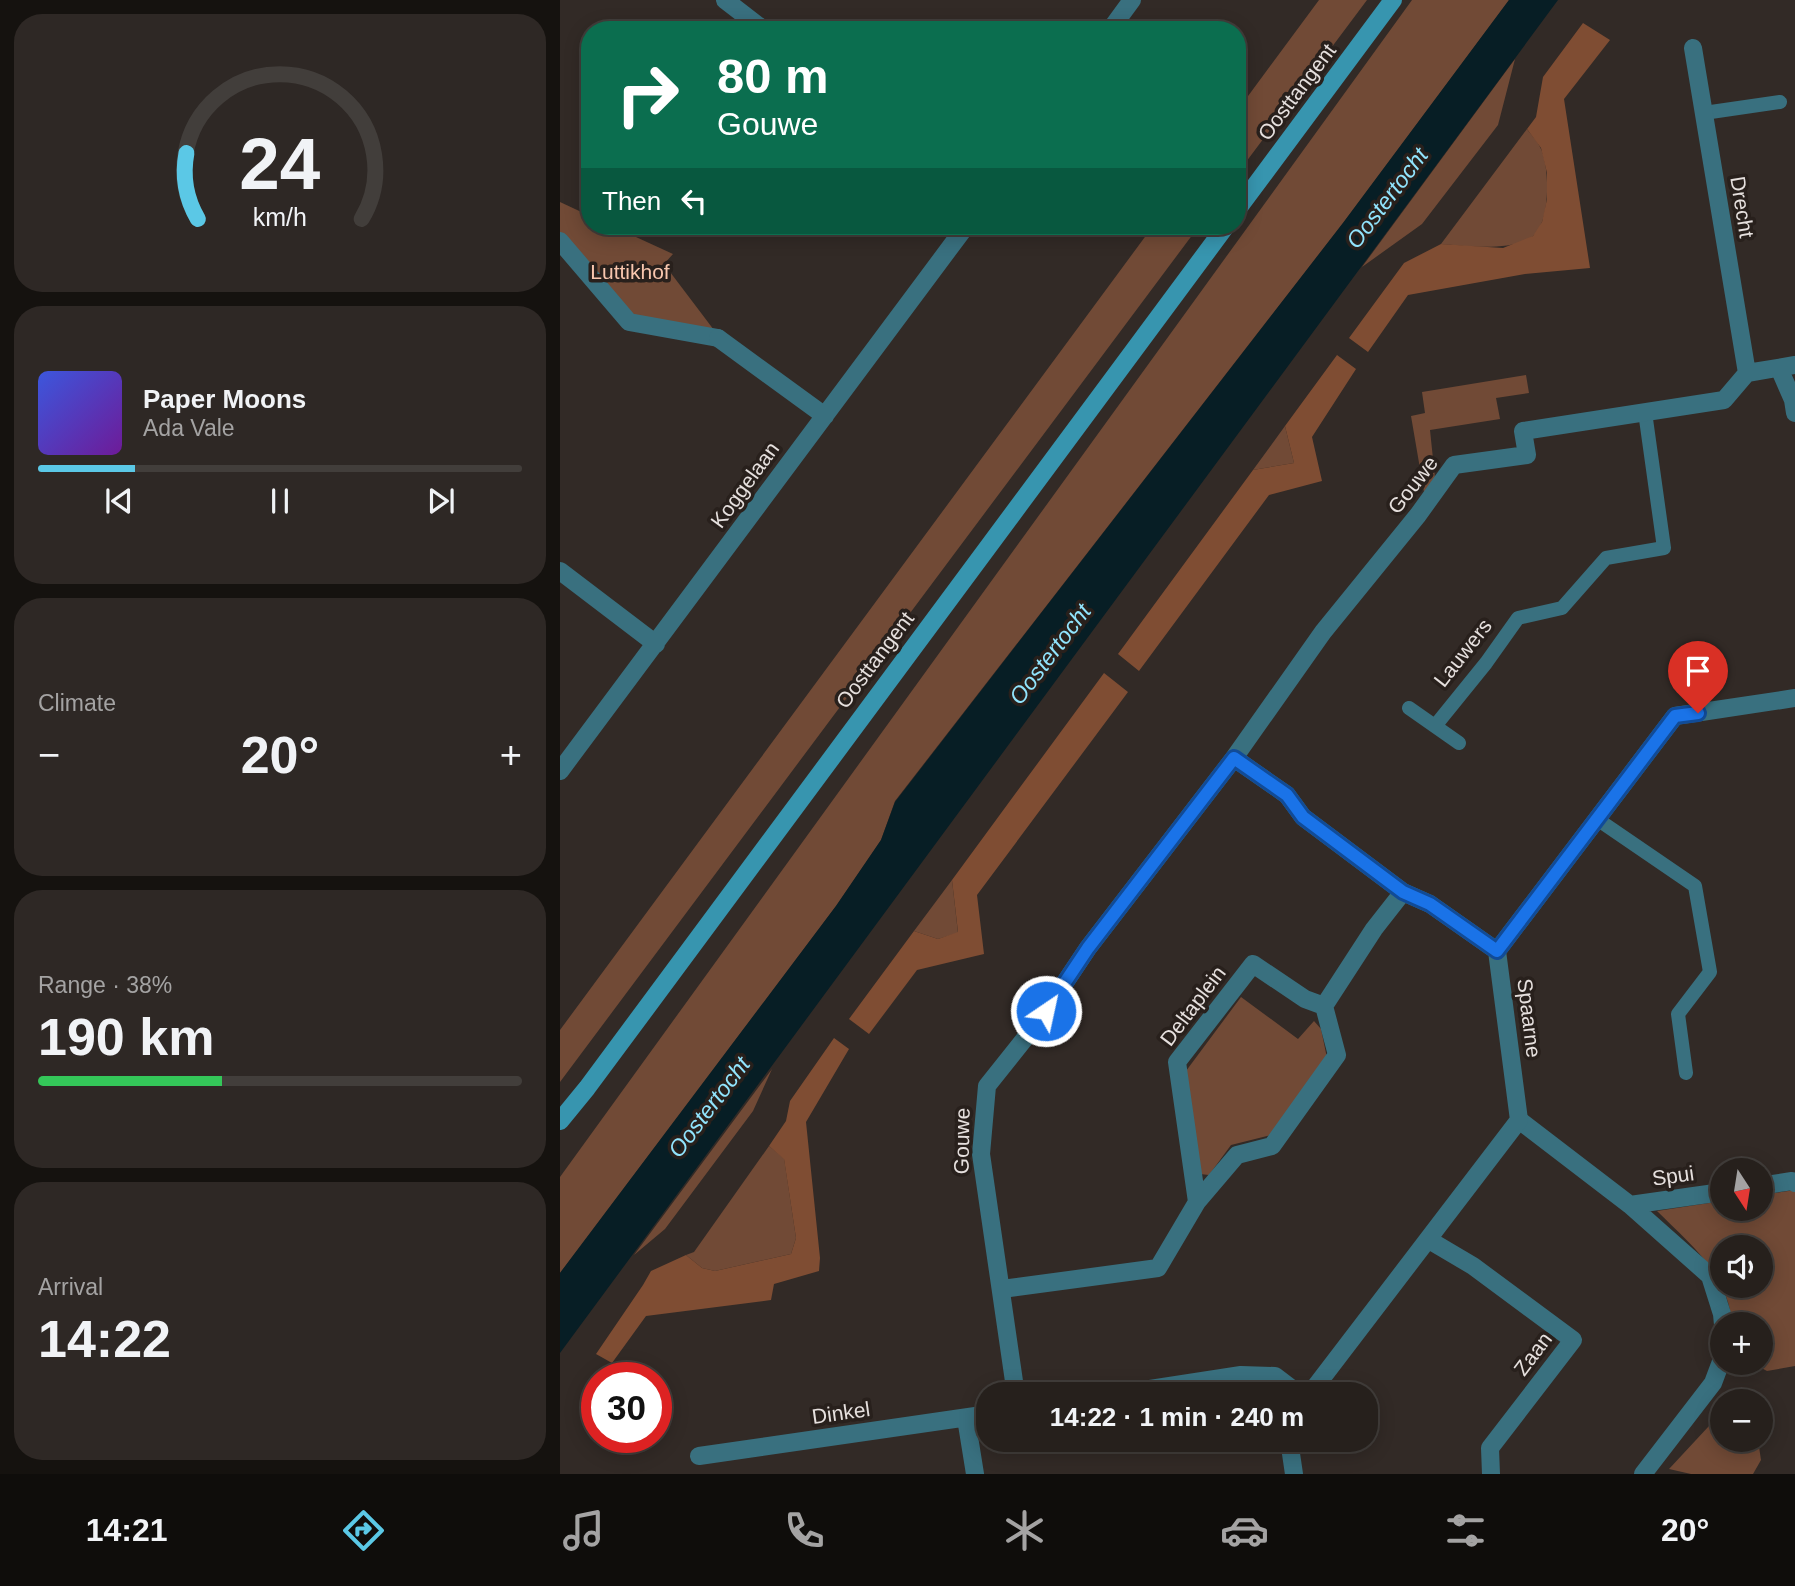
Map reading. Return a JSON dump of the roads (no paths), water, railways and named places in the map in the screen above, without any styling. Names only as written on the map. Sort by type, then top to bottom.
[{"type":"main road","name":"Oosttangent","points":[[1246,198],[1393,0]]},
{"type":"main road","name":"Oosttangent","points":[[560,1121],[1219,235]]},
{"type":"street","points":[[725,0],[752,21]]},
{"type":"street","points":[[1117,21],[1132,0]]},
{"type":"street","name":"Drecht","points":[[1693,48],[1747,373]]},
{"type":"street","name":"Koggelaan","points":[[560,771],[959,235]]},
{"type":"street","points":[[560,241],[628,322],[718,338],[825,416]]},
{"type":"street","points":[[1747,373],[1787,366],[1795,413]]},
{"type":"street","name":"Gouwe","points":[[1014,1382],[983,1177],[981,1154],[987,1086],[1234,758],[1324,632],[1418,515],[1454,465],[1527,455],[1523,431],[1724,400],[1747,373]]},
{"type":"street","points":[[560,571],[656,644]]},
{"type":"street","points":[[1234,758],[1287,795],[1303,817],[1403,892],[1430,904],[1497,951],[1675,716],[1795,698]]},
{"type":"street","points":[[1002,1289],[1158,1268],[1197,1202],[1237,1155],[1272,1146],[1337,1055],[1324,1006],[1374,929],[1403,892]]},
{"type":"street","name":"Spaarne","points":[[1497,951],[1519,1120]]},
{"type":"street","name":"Deltaplein","points":[[1197,1202],[1177,1062],[1253,964],[1305,999],[1324,1006]]},
{"type":"street","points":[[1319,1382],[1519,1120],[1630,1205],[1710,1276],[1721,1312]]},
{"type":"street","points":[[1773,1184],[1792,1181],[1795,1183]]},
{"type":"street","name":"Spui","points":[[1630,1205],[1710,1194]]},
{"type":"street","name":"Zaan","points":[[1429,1240],[1473,1266],[1573,1340],[1490,1448],[1492,1474]]},
{"type":"street","points":[[1196,1382],[1241,1375],[1275,1376],[1283,1382]]},
{"type":"street","points":[[1643,1474],[1713,1383],[1716,1375]]},
{"type":"street","name":"Dinkel","points":[[699,1456],[976,1416]]},
{"type":"street","points":[[967,1418],[975,1474]]},
{"type":"street","points":[[1291,1452],[1294,1474]]},
{"type":"lane","points":[[1704,113],[1780,102]]},
{"type":"lane","name":"Lauwers","points":[[1435,726],[1518,618],[1562,608],[1606,558],[1664,548],[1646,412]]},
{"type":"lane","points":[[1409,708],[1459,743]]},
{"type":"lane","points":[[1597,819],[1695,886],[1710,972],[1678,1014],[1686,1073]]},
{"type":"water","name":"Oostertocht","points":[[1509,0],[1558,0],[560,1353],[560,1273],[836,906],[881,840],[895,802],[1343,223]]},
{"type":"park label","name":"Luttikhof","points":[[630,272]]}]
